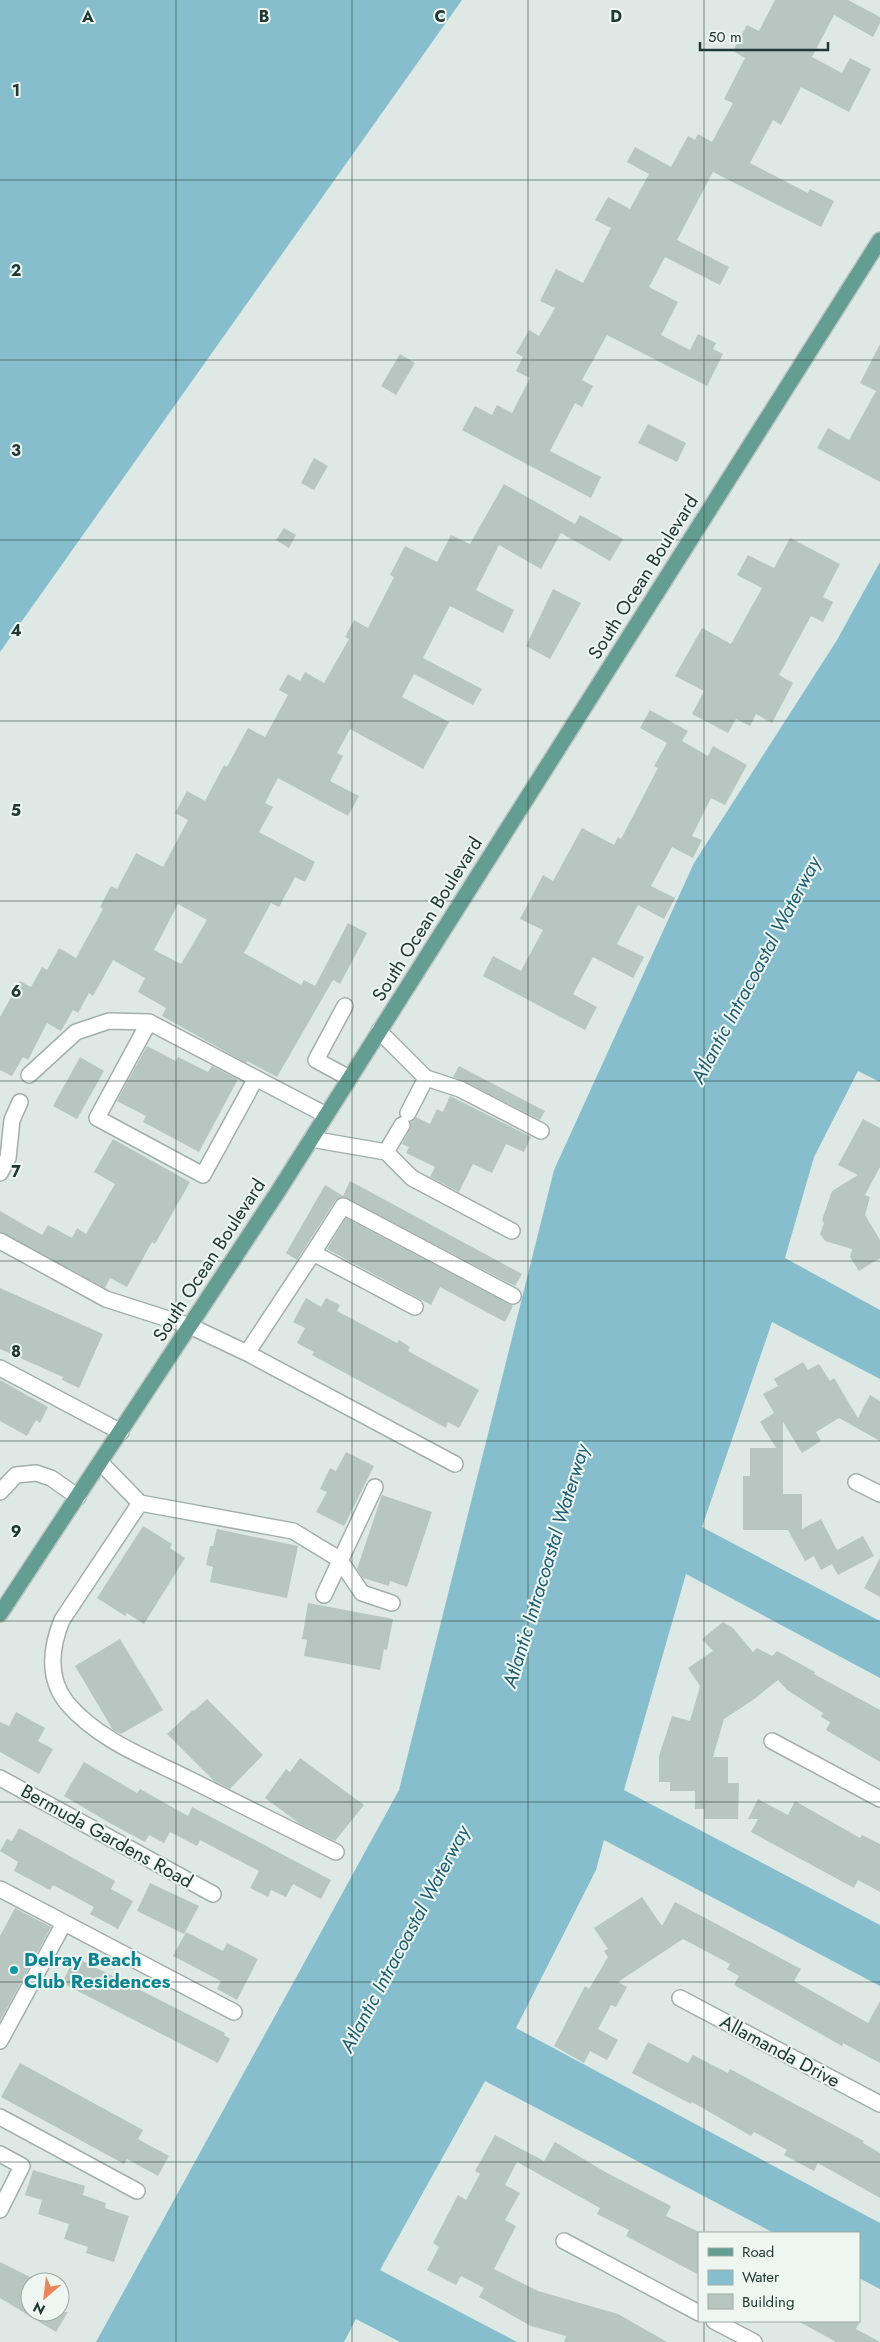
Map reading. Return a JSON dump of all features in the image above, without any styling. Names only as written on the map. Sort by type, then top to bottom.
[{"type":"main road","name":"South Ocean Boulevard","points":[[0,1614],[121,1432],[311,1139],[880,240]]},
{"type":"street","points":[[345,1006],[316,1060],[349,1078]]},
{"type":"street","points":[[29,1075],[76,1032],[109,1021],[149,1022],[326,1115]]},
{"type":"street","points":[[149,1022],[97,1118],[203,1175],[256,1078]]},
{"type":"street","points":[[379,1031],[426,1078],[460,1089],[541,1132]]},
{"type":"street","points":[[386,1152],[426,1078]]},
{"type":"street","points":[[0,1173],[8,1158],[12,1120],[20,1102]]},
{"type":"street","points":[[311,1139],[386,1152],[412,1178],[512,1231]]},
{"type":"street","points":[[247,1353],[344,1206],[512,1296]]},
{"type":"street","points":[[0,1241],[106,1299],[190,1326],[247,1353],[455,1464]]},
{"type":"street","points":[[313,1254],[415,1307]]},
{"type":"street","points":[[0,1368],[121,1432]]},
{"type":"street","points":[[100,1463],[140,1503],[293,1531],[339,1559],[362,1593],[392,1603]]},
{"type":"street","points":[[0,1492],[16,1475],[36,1473],[51,1478],[78,1497]]},
{"type":"street","points":[[856,1482],[880,1494]]},
{"type":"street","points":[[324,1595],[339,1559],[375,1487]]},
{"type":"street","points":[[140,1503],[62,1620],[54,1640],[52,1662],[56,1683],[67,1702],[102,1735],[336,1852]]},
{"type":"street","points":[[772,1742],[880,1799]]},
{"type":"street","name":"Bermuda Gardens Road","points":[[0,1778],[213,1894]]},
{"type":"street","points":[[0,1889],[234,2012]]},
{"type":"street","points":[[0,2041],[64,1922]]},
{"type":"street","name":"Allamanda Drive","points":[[680,1998],[880,2104]]},
{"type":"street","points":[[0,2117],[137,2190]]},
{"type":"street","points":[[0,2154],[22,2166],[0,2210]]},
{"type":"street","points":[[564,2241],[698,2312]]},
{"type":"street","points":[[716,2322],[754,2342]]},
{"type":"water","points":[[0,0],[462,0],[0,652]]},
{"type":"water","name":"Atlantic Intracoastal Waterway","points":[[880,562],[880,1082],[858,1071],[814,1157],[785,1258],[880,1310],[880,1379],[772,1322],[702,1527],[880,1621],[880,1678],[686,1574],[624,1790],[880,1925],[880,1986],[604,1840],[596,1870],[516,2028],[880,2223],[880,2289],[860,2279],[860,2232],[772,2232],[485,2081],[380,2270],[517,2342],[400,2342],[356,2319],[344,2342],[96,2342],[399,1790],[554,1170],[694,863],[837,640]]},
{"type":"building","points":[[775,0],[848,0],[880,17],[880,23],[873,37],[834,15],[812,57],[842,73],[850,58],[871,69],[849,112],[801,87],[781,125],[773,120],[750,163],[808,193],[810,189],[834,201],[821,227],[713,172],[677,240],[729,267],[720,285],[665,257],[649,287],[678,302],[661,335],[690,350],[698,334],[716,343],[713,349],[723,354],[707,386],[607,335],[582,380],[593,386],[582,407],[575,403],[550,451],[601,477],[591,498],[462,430],[475,406],[492,415],[497,405],[512,413],[530,378],[516,371],[523,357],[516,353],[529,330],[539,336],[555,308],[540,301],[556,269],[583,283],[611,228],[595,220],[608,197],[630,209],[649,174],[627,162],[635,147],[671,167],[688,136],[695,140],[698,134],[712,142],[733,103],[724,99],[745,58],[733,51],[747,25],[759,31]]},
{"type":"building","points":[[880,344],[880,482],[817,448],[828,428],[849,440],[876,391],[860,383]]},
{"type":"building","points":[[400,354],[415,363],[396,395],[381,386]]},
{"type":"building","points":[[648,424],[686,443],[677,462],[638,443]]},
{"type":"building","points":[[314,458],[328,466],[314,490],[301,483]]},
{"type":"building","points":[[504,484],[575,524],[580,515],[623,539],[610,561],[561,533],[541,569],[499,545],[476,590],[514,610],[503,633],[450,606],[423,658],[482,689],[473,705],[414,674],[402,697],[449,722],[423,769],[350,729],[337,753],[343,756],[330,781],[359,796],[348,816],[278,778],[265,803],[273,807],[259,832],[315,862],[305,882],[295,877],[279,907],[271,903],[244,953],[301,985],[304,980],[315,986],[348,923],[367,933],[340,984],[333,980],[277,1077],[247,1061],[246,1063],[162,1016],[166,1008],[138,992],[145,978],[113,960],[93,996],[89,993],[78,1013],[73,1010],[61,1031],[47,1023],[28,1060],[23,1057],[12,1076],[0,1070],[0,1017],[20,981],[31,987],[42,967],[47,970],[59,948],[76,958],[103,909],[100,907],[111,886],[117,889],[136,853],[163,867],[188,820],[175,813],[187,791],[205,801],[224,765],[227,767],[248,728],[265,737],[288,695],[279,690],[288,674],[300,681],[305,672],[324,683],[349,639],[345,637],[354,620],[368,628],[394,577],[390,575],[405,546],[437,562],[451,535],[470,544]],"holes":[[[178,904],[207,920],[181,964],[154,950]]]},
{"type":"building","points":[[284,528],[296,535],[289,548],[276,540]]},
{"type":"building","points":[[790,538],[840,564],[823,597],[833,602],[823,622],[811,616],[779,675],[793,683],[772,723],[756,714],[750,726],[736,719],[728,733],[692,714],[704,691],[675,676],[702,628],[731,644],[762,588],[737,575],[748,555],[774,568]]},
{"type":"building","points":[[553,589],[581,603],[550,659],[526,646]]},
{"type":"building","points":[[650,710],[688,731],[682,741],[708,756],[713,746],[747,765],[725,805],[711,798],[692,836],[702,840],[693,858],[672,847],[651,886],[675,898],[664,919],[638,905],[617,944],[644,957],[633,978],[593,957],[573,994],[597,1007],[585,1030],[483,976],[493,956],[521,971],[543,930],[520,919],[543,875],[553,881],[582,828],[614,845],[618,837],[621,839],[658,768],[654,766],[667,743],[640,728]]},
{"type":"building","points":[[147,1046],[176,1061],[178,1057],[208,1072],[212,1066],[238,1079],[199,1152],[143,1122],[146,1116],[117,1101]]},
{"type":"building","points":[[80,1057],[104,1071],[77,1119],[53,1106]]},
{"type":"building","points":[[459,1066],[545,1111],[540,1120],[453,1077]]},
{"type":"building","points":[[450,1096],[531,1137],[524,1152],[506,1144],[492,1173],[473,1164],[459,1192],[430,1177],[435,1167],[406,1153],[409,1147],[402,1144],[410,1129],[411,1122],[416,1117],[430,1124],[437,1109],[443,1112]]},
{"type":"building","points":[[863,1119],[880,1128],[880,1167],[865,1195],[870,1197],[865,1215],[880,1240],[880,1258],[859,1271],[850,1257],[852,1249],[825,1241],[820,1234],[824,1223],[822,1220],[832,1191],[858,1175],[838,1165]]},
{"type":"building","points":[[113,1139],[190,1182],[155,1244],[152,1242],[127,1287],[110,1278],[105,1288],[0,1232],[0,1211],[42,1235],[48,1225],[72,1238],[77,1228],[86,1234],[115,1184],[94,1172]]},
{"type":"building","points":[[350,1181],[522,1274],[515,1286],[343,1197],[335,1201],[297,1260],[286,1253],[325,1185],[343,1196]]},
{"type":"building","points":[[346,1218],[513,1306],[505,1322],[440,1287],[431,1305],[327,1249]]},
{"type":"building","points":[[0,1288],[103,1334],[79,1388],[62,1380],[63,1377],[0,1349]]},
{"type":"building","points":[[306,1298],[321,1307],[326,1298],[340,1305],[337,1311],[397,1343],[399,1340],[410,1347],[408,1351],[479,1390],[459,1428],[448,1422],[446,1428],[312,1355],[314,1352],[297,1343],[305,1328],[293,1322]]},
{"type":"building","points":[[803,1362],[808,1370],[819,1364],[830,1381],[834,1378],[858,1418],[870,1395],[880,1401],[880,1441],[839,1418],[816,1432],[821,1441],[802,1453],[783,1422],[783,1494],[802,1494],[802,1529],[821,1519],[837,1550],[863,1536],[874,1556],[838,1575],[832,1564],[821,1570],[814,1556],[805,1561],[788,1530],[743,1530],[743,1476],[750,1476],[750,1448],[776,1448],[760,1422],[774,1413],[763,1394],[778,1386],[774,1379]]},
{"type":"building","points":[[0,1380],[48,1407],[40,1423],[36,1420],[27,1436],[0,1421]]},
{"type":"building","points":[[346,1452],[374,1466],[344,1526],[316,1512],[327,1492],[320,1489],[330,1468],[336,1471]]},
{"type":"building","points":[[382,1495],[432,1512],[407,1587],[390,1581],[389,1586],[363,1578],[357,1569]]},
{"type":"building","points":[[143,1526],[172,1544],[170,1548],[185,1558],[144,1624],[127,1613],[125,1616],[97,1598]]},
{"type":"building","points":[[217,1529],[298,1546],[287,1598],[210,1582],[213,1567],[206,1565],[210,1546],[213,1546]]},
{"type":"building","points":[[880,1558],[880,1597],[864,1588]]},
{"type":"building","points":[[308,1603],[393,1619],[387,1650],[384,1649],[380,1670],[304,1656],[307,1640],[302,1639]]},
{"type":"building","points":[[723,1622],[733,1628],[753,1652],[757,1648],[772,1656],[777,1651],[815,1672],[814,1674],[880,1710],[880,1762],[826,1730],[830,1722],[821,1717],[823,1713],[787,1690],[778,1680],[753,1700],[724,1719],[713,1757],[728,1757],[728,1783],[739,1783],[738,1819],[704,1819],[704,1809],[695,1809],[695,1791],[670,1791],[670,1782],[659,1782],[659,1756],[672,1716],[690,1721],[700,1686],[688,1668],[713,1651],[702,1639]]},
{"type":"building","points":[[120,1639],[163,1710],[121,1734],[113,1730],[75,1666]]},
{"type":"building","points":[[207,1699],[263,1755],[230,1789],[214,1781],[167,1734]]},
{"type":"building","points":[[16,1712],[45,1728],[38,1741],[53,1749],[39,1774],[0,1752],[0,1722],[9,1726]]},
{"type":"building","points":[[300,1758],[364,1805],[335,1841],[300,1824],[265,1798],[286,1769],[290,1772]]},
{"type":"building","points":[[84,1762],[137,1793],[140,1789],[188,1816],[192,1807],[331,1880],[321,1899],[293,1884],[286,1897],[271,1890],[268,1897],[250,1888],[259,1871],[200,1840],[197,1846],[170,1832],[164,1843],[149,1835],[145,1842],[108,1822],[64,1796]]},
{"type":"building","points":[[758,1799],[788,1815],[795,1801],[860,1838],[862,1835],[880,1844],[880,1892],[858,1880],[854,1888],[751,1832],[758,1819],[748,1819]]},
{"type":"building","points":[[19,1828],[115,1881],[111,1889],[133,1901],[118,1929],[90,1914],[94,1907],[53,1885],[50,1890],[14,1871],[18,1862],[0,1851],[7,1839],[12,1841]]},
{"type":"building","points":[[150,1883],[199,1906],[184,1934],[137,1911]]},
{"type":"building","points":[[642,1897],[662,1926],[675,1902],[801,1969],[794,1981],[868,2023],[880,2001],[880,2063],[843,2043],[842,2046],[734,1985],[739,1976],[727,1969],[730,1964],[683,1939],[618,1982],[627,1987],[616,2007],[611,2005],[598,2029],[618,2040],[607,2060],[590,2051],[584,2063],[554,2046],[585,1986],[589,1989],[608,1957],[604,1951],[608,1949],[594,1928]]},
{"type":"building","name":"Delray Beach Club Residences","points":[[15,1908],[51,1927],[0,2021],[0,1936]]},
{"type":"building","points":[[186,1932],[223,1951],[227,1943],[258,1959],[237,2000],[217,1989],[221,1981],[173,1956]]},
{"type":"building","points":[[75,1957],[225,2033],[224,2035],[230,2039],[218,2063],[62,1983]]},
{"type":"building","points":[[648,2042],[688,2063],[693,2055],[728,2073],[730,2069],[864,2141],[863,2143],[880,2153],[880,2198],[818,2163],[814,2171],[784,2155],[787,2150],[754,2132],[751,2136],[692,2102],[691,2104],[632,2073]]},
{"type":"building","points":[[20,2063],[143,2130],[138,2139],[169,2156],[158,2176],[127,2159],[124,2164],[1,2097]]},
{"type":"building","points":[[495,2135],[544,2161],[555,2142],[607,2173],[671,2206],[666,2216],[699,2232],[698,2274],[626,2236],[629,2230],[597,2214],[600,2208],[517,2162],[505,2185],[520,2193],[505,2220],[516,2226],[494,2269],[538,2291],[618,2314],[667,2342],[564,2342],[566,2336],[531,2326],[479,2297],[484,2288],[461,2276],[456,2285],[427,2270],[439,2247],[433,2243],[458,2195],[466,2200],[480,2174],[475,2171]]},
{"type":"building","points":[[33,2170],[85,2186],[83,2195],[106,2203],[105,2208],[129,2216],[114,2262],[86,2253],[88,2247],[64,2239],[69,2224],[38,2214],[42,2200],[25,2195]]},
{"type":"building","points":[[0,2262],[20,2272],[20,2310],[0,2298]]},
{"type":"building","points":[[40,2322],[62,2322],[56,2332]]},
{"type":"building","points":[[800,2322],[860,2322],[856,2329],[880,2342],[836,2342]]},
{"type":"place","name":"Delray Beach Club Residences","points":[[14,1970]]}]
